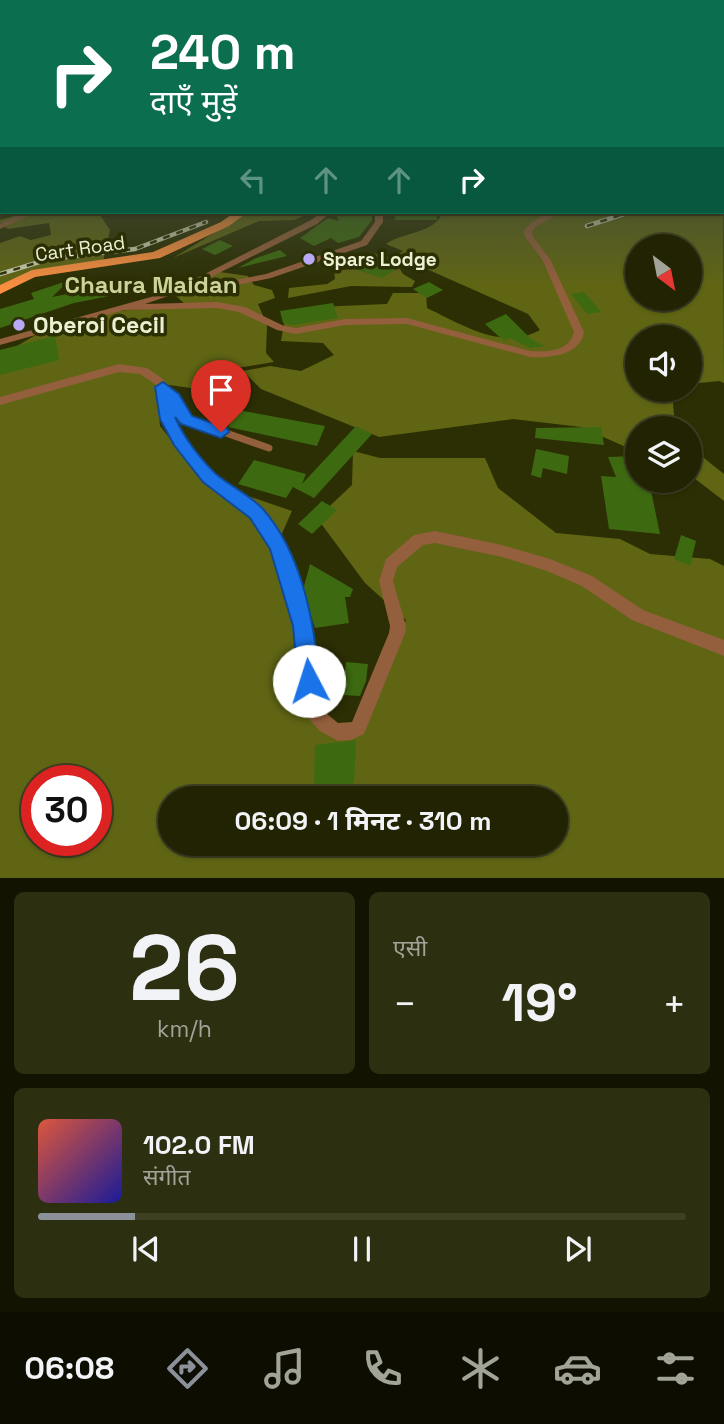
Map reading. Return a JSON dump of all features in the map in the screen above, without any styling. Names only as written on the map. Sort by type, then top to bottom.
[{"type":"main road","name":"Cart Road","points":[[0,290],[32,274],[163,253],[225,224],[239,214]]},
{"type":"street","points":[[0,227],[31,214]]},
{"type":"street","points":[[0,342],[154,299],[203,278],[323,214]]},
{"type":"street","points":[[154,299],[268,276],[364,243],[379,222],[379,214]]},
{"type":"street","points":[[127,308],[217,305],[242,309],[281,328],[296,331],[345,322],[407,321],[514,352],[559,353],[574,344],[579,332],[546,259],[529,237],[528,231],[532,225],[554,214]]},
{"type":"street","points":[[0,401],[119,368],[143,371],[163,387],[168,419],[180,440],[209,477],[256,513],[279,546],[304,626],[313,707],[319,718],[340,735],[347,735],[358,728],[397,633],[398,626],[386,581],[391,564],[419,539],[435,537],[462,542],[550,565],[587,581],[638,615],[724,648]]},
{"type":"lane","points":[[163,387],[174,398],[178,411],[187,420],[270,447]]},
{"type":"shaded area","points":[[20,214],[99,214],[110,230],[103,262],[36,271],[0,287],[0,243],[20,236],[31,240],[51,235],[49,223],[8,229],[0,220]]},
{"type":"shaded area","points":[[233,214],[308,214],[294,220],[259,221],[173,258],[237,219]]},
{"type":"shaded area","points":[[442,214],[723,214],[724,383],[702,383],[702,325],[625,325],[625,402],[673,402],[674,416],[625,416],[625,447],[581,427],[513,419],[379,437],[261,389],[243,371],[270,366],[301,371],[334,355],[323,343],[281,341],[285,318],[317,307],[387,304],[393,293],[426,293],[427,308],[469,328],[497,337],[526,336],[540,330],[528,314],[411,262],[398,266],[403,274],[415,281],[412,287],[351,286],[288,298],[289,288],[327,284],[335,279],[334,271],[382,266],[403,251],[386,244],[432,225]]},
{"type":"shaded area","points":[[213,271],[248,276],[254,285],[272,290],[275,298],[258,304],[267,325],[266,353],[274,362],[218,371],[204,390],[156,383],[160,426],[204,481],[292,511],[274,551],[309,604],[297,653],[311,720],[340,741],[366,727],[406,620],[365,583],[317,518],[352,485],[353,451],[380,458],[485,458],[498,488],[556,533],[620,539],[650,554],[710,559],[724,566],[724,878],[0,878],[0,356],[51,326],[100,312],[187,306],[175,295],[186,285]]},
{"type":"shaded area","points":[[702,457],[724,474],[724,501],[702,484]]},
{"type":"building","points":[[336,214],[372,214],[372,220],[359,237],[338,243],[331,238],[314,246],[300,238],[328,218],[339,221]]},
{"type":"building","points":[[394,214],[436,214],[437,220],[395,220]]},
{"type":"building","points":[[220,240],[233,246],[215,255],[202,249]]},
{"type":"building","points":[[280,250],[287,256],[238,268],[256,258]]},
{"type":"building","points":[[370,252],[406,263],[382,278],[345,266]]},
{"type":"building","points":[[70,280],[52,297],[123,283],[125,293],[74,303],[0,328],[0,309],[34,299],[31,293]]},
{"type":"building","points":[[429,282],[443,290],[427,298],[413,289]]},
{"type":"building","points":[[584,292],[601,312],[587,314],[571,294]]},
{"type":"building","points":[[333,303],[338,318],[293,325],[283,323],[280,311]]},
{"type":"building","points":[[506,314],[531,339],[545,346],[530,348],[510,338],[504,341],[485,324]]},
{"type":"building","points":[[55,336],[59,360],[0,375],[0,350]]},
{"type":"building","points":[[238,410],[325,426],[317,446],[228,427]]},
{"type":"building","points":[[356,426],[372,434],[314,498],[293,487],[286,498],[238,484],[254,460],[306,474],[302,484]]},
{"type":"building","points":[[601,427],[604,445],[535,438],[536,428]]},
{"type":"building","points":[[536,449],[569,456],[567,474],[543,468],[541,478],[531,475]]},
{"type":"building","points":[[625,456],[625,493],[651,493],[660,534],[609,529],[601,476],[616,477],[608,457]]},
{"type":"building","points":[[322,501],[337,510],[312,534],[298,524]]},
{"type":"building","points":[[681,535],[696,541],[690,566],[674,559]]},
{"type":"building","points":[[310,564],[353,589],[350,597],[345,597],[349,623],[315,628],[303,590]]},
{"type":"building","points":[[346,662],[368,664],[366,681],[360,696],[342,695]]},
{"type":"building","points":[[356,740],[354,783],[314,786],[315,745]]},
{"type":"railway","points":[[587,226],[624,214]]},
{"type":"railway","points":[[0,274],[49,259],[135,249],[206,222]]},
{"type":"place","name":"Spars Lodge","points":[[309,259]]},
{"type":"place","name":"Oberoi Cecil","points":[[19,325]]},
{"type":"district","name":"Chaura Maidan","points":[[151,285]]},
{"type":"route","points":[[221,432],[187,420],[178,411],[174,398],[163,387],[165,409],[174,432],[215,483],[256,513],[279,546],[304,626],[309,681]]}]
